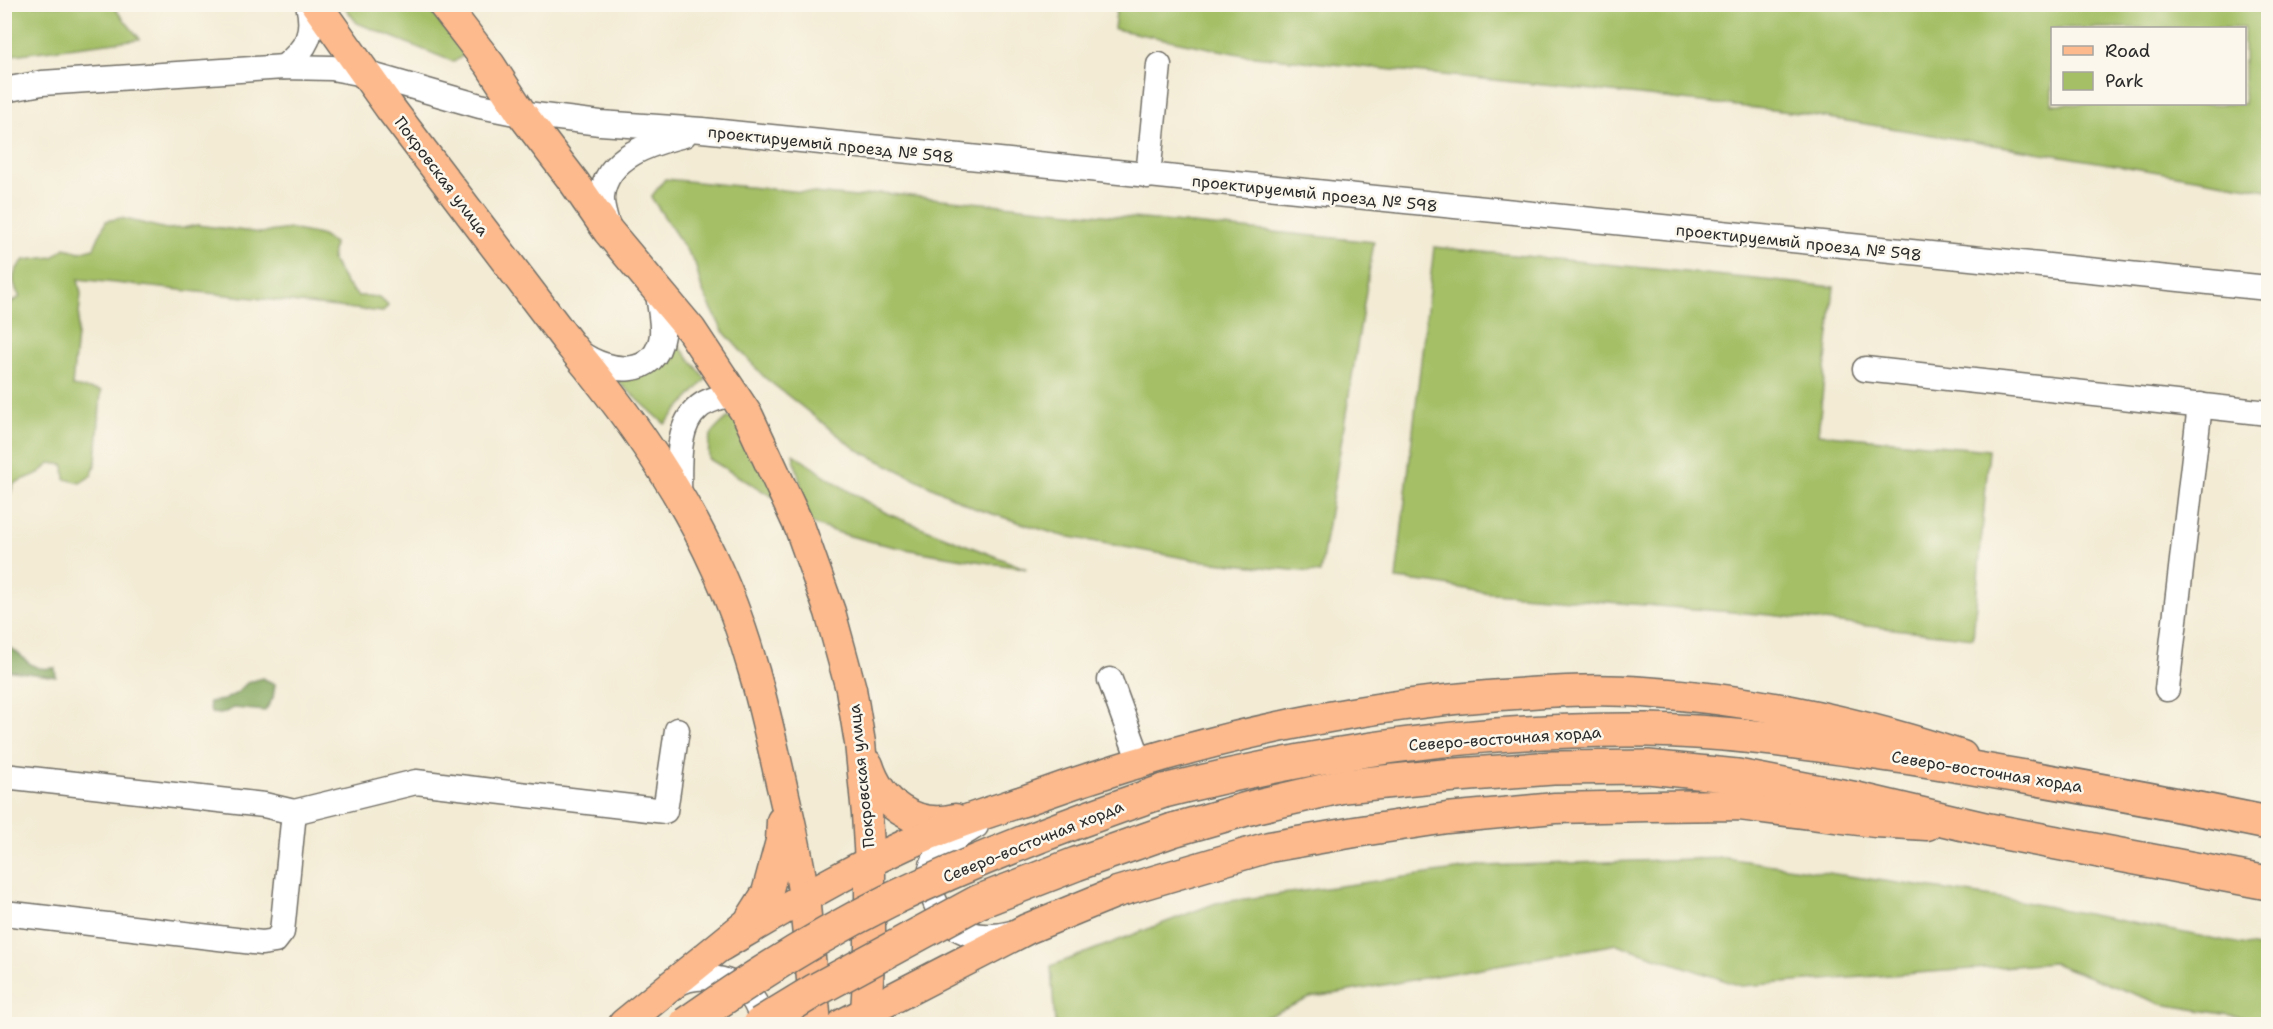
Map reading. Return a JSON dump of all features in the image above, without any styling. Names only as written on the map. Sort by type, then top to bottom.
[{"type":"highway","name":"Северо-восточная хорда","points":[[686,1024],[804,948],[887,902],[969,865],[1079,820],[1164,791],[1244,771],[1439,739],[1559,731],[1649,730],[1743,736],[2018,775],[2268,823]]},
{"type":"highway","name":"Северо-восточная хорда","points":[[762,1024],[814,991],[978,902],[1076,864],[1173,830],[1257,806],[1344,786],[1444,776],[1553,768],[1648,767],[1748,778],[1857,799],[1989,830],[2268,883]]},
{"type":"main road","name":"Покровская улица","points":[[316,4],[366,74],[599,380],[679,494]]},
{"type":"main road","points":[[443,4],[490,65],[522,114],[608,231],[658,292]]},
{"type":"main road","name":"Покровская улица","points":[[658,292],[691,330],[741,404],[800,528],[830,612],[851,689],[860,743],[867,814],[870,863],[870,947],[858,1020]]},
{"type":"main road","points":[[679,494],[718,570],[742,632],[765,711],[804,898],[816,1024]]},
{"type":"main road","points":[[722,946],[804,898],[930,834],[1100,773],[1208,743],[1329,715],[1431,700],[1561,690],[1644,692],[1721,701],[1825,717],[1915,741],[2018,775]]},
{"type":"main road","points":[[860,743],[872,779],[886,799],[914,818],[945,821],[1006,807]]},
{"type":"main road","points":[[635,1015],[748,923],[767,893],[781,842],[784,794]]},
{"type":"main road","points":[[858,1020],[1027,929],[1117,892],[1269,847],[1355,832],[1447,818],[1555,808],[1738,805],[1875,822],[1989,830]]},
{"type":"street","points":[[285,67],[298,55],[309,38],[311,25],[308,4]]},
{"type":"street","points":[[1148,176],[1159,65]]},
{"type":"street","name":"проектируемый проезд № 598","points":[[4,90],[42,83],[285,67],[332,68],[366,74],[480,106],[522,114],[600,123],[702,130],[2268,288]]},
{"type":"street","points":[[608,231],[602,199],[606,182],[615,167],[643,147],[702,130]]},
{"type":"street","points":[[571,346],[588,358],[611,368],[623,370],[642,366],[655,354],[659,345],[662,324],[658,292]]},
{"type":"street","points":[[1865,369],[2268,413]]},
{"type":"street","points":[[679,494],[681,444],[686,422],[699,406],[741,404]]},
{"type":"street","points":[[2167,689],[2200,405]]},
{"type":"street","points":[[1110,680],[1140,762]]},
{"type":"street","points":[[4,776],[264,805],[294,812],[416,782],[665,811],[677,730]]},
{"type":"street","points":[[1006,807],[949,842],[934,861],[929,877],[931,893],[938,911],[948,923],[968,933],[982,936],[1004,935],[1027,929]]},
{"type":"street","points":[[4,913],[262,943],[274,941],[282,932],[294,812]]},
{"type":"street","points":[[635,1015],[681,982],[706,977],[725,981],[742,989],[753,999],[762,1024]]},
{"type":"green space","points":[[1117,4],[2268,5],[2268,190],[1799,113],[1244,55],[1114,29]]},
{"type":"green space","points":[[4,5],[112,5],[140,39],[5,56]]},
{"type":"green space","points":[[343,5],[426,5],[465,54],[454,62],[357,23]]},
{"type":"green space","points":[[665,179],[856,197],[881,193],[1374,242],[1320,573],[1195,560],[1059,535],[974,508],[856,449],[764,377],[723,331],[702,290],[695,263],[651,197]]},
{"type":"green space","points":[[121,218],[166,229],[197,225],[261,233],[290,229],[320,235],[334,243],[332,260],[347,285],[358,296],[378,298],[388,306],[383,312],[78,279],[81,294],[72,386],[101,391],[96,461],[92,475],[80,483],[65,479],[64,465],[50,463],[37,474],[13,484],[5,502],[4,307],[20,297],[15,287],[15,273],[24,260],[53,257],[65,248],[80,252],[94,248],[106,221]]},
{"type":"green space","points":[[1434,247],[1834,287],[1818,434],[1989,450],[1973,638],[1770,615],[1481,592],[1396,579]]},
{"type":"green space","points":[[670,335],[706,379],[665,424],[614,378]]},
{"type":"green space","points":[[727,418],[744,418],[783,503],[709,459],[709,440]]},
{"type":"green space","points":[[793,454],[888,514],[1027,569],[890,546],[810,523]]},
{"type":"green space","points":[[5,647],[15,651],[34,666],[55,668],[56,677],[5,670]]},
{"type":"green space","points":[[262,678],[275,684],[273,698],[265,711],[234,708],[221,714],[211,713],[209,702],[224,700],[237,693],[247,683]]},
{"type":"green space","points":[[1725,858],[2014,900],[2268,949],[2268,1021],[2161,1004],[2053,963],[1741,986],[1617,944],[1310,998],[1250,1024],[1055,1024],[1051,966],[1216,903],[1485,866]]}]
